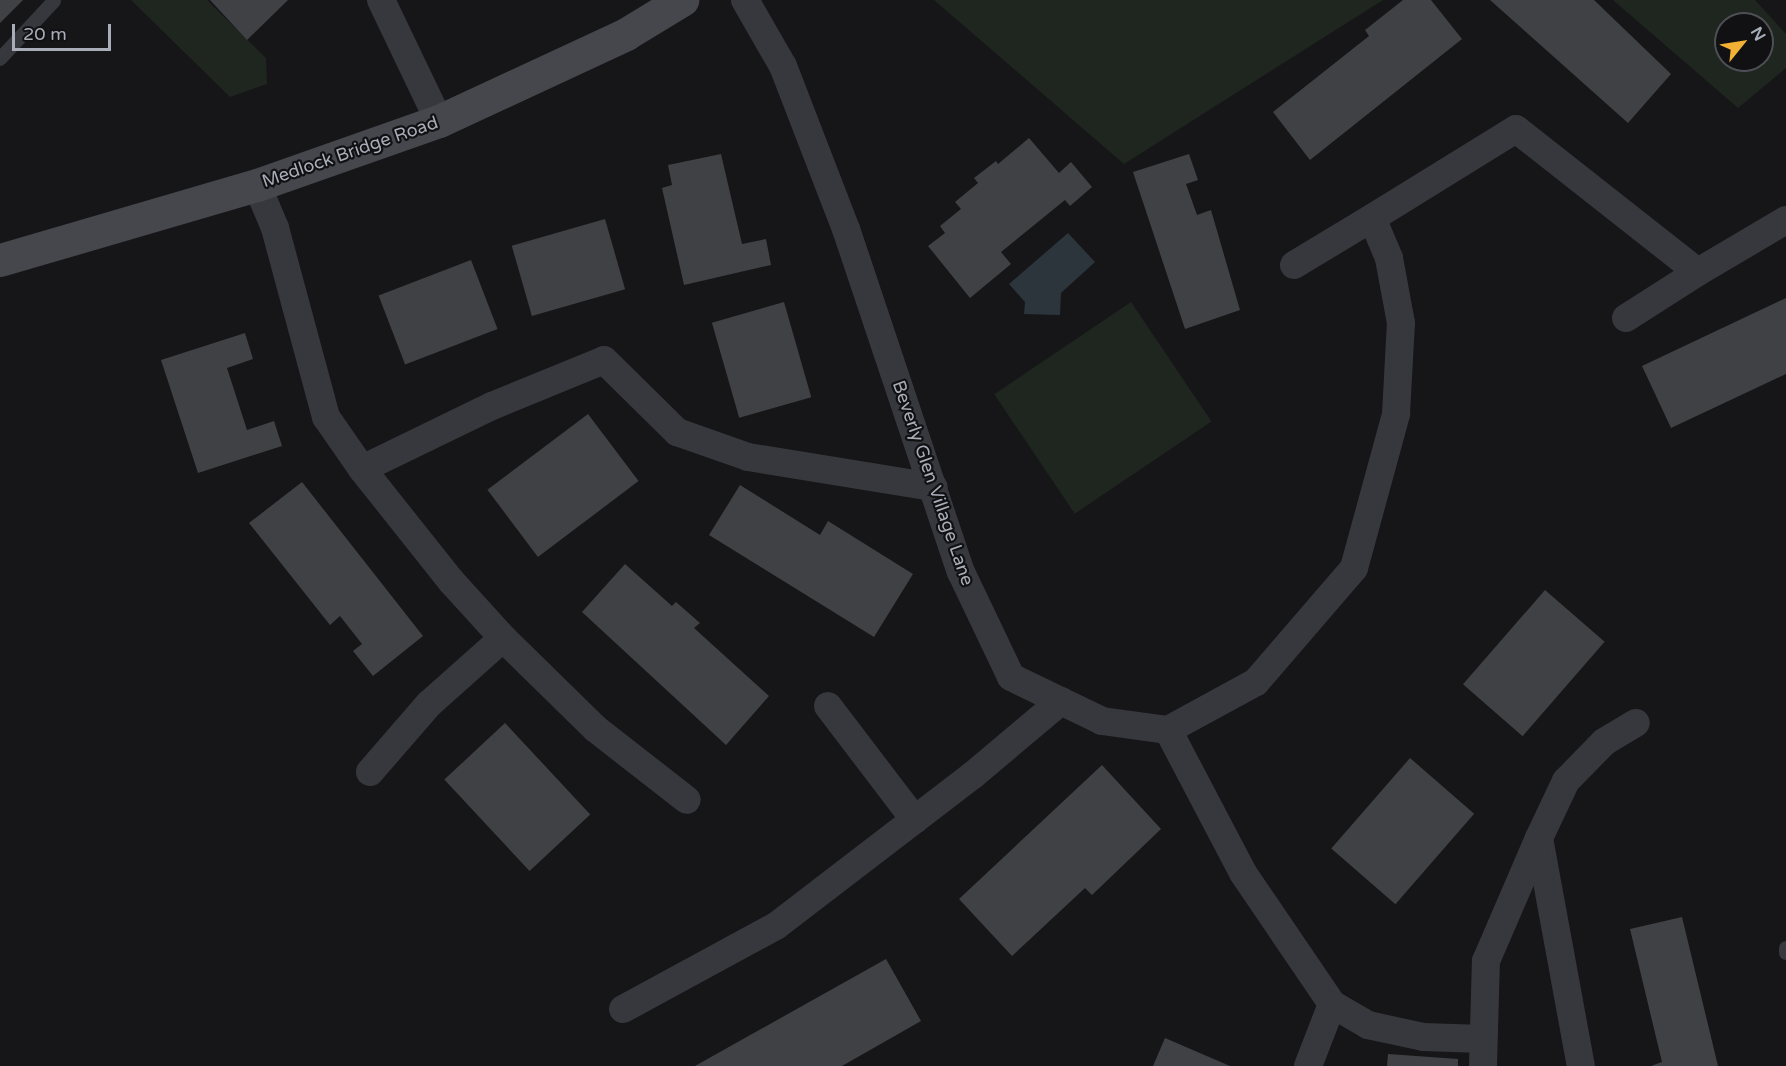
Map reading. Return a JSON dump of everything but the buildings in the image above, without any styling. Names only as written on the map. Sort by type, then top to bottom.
[{"type":"main road","name":"Medlock Bridge Road","points":[[0,260],[257,185],[439,121],[626,34],[682,0]]},
{"type":"street","points":[[381,0],[439,121]]},
{"type":"street","name":"Beverly Glen Village Lane","points":[[746,0],[792,88],[846,229],[961,572],[1011,677],[1102,722],[1168,730]]},
{"type":"street","points":[[1294,265],[1516,129],[1698,272]]},
{"type":"street","points":[[257,185],[275,228],[326,417],[362,469],[452,582],[503,638],[596,729],[687,800]]},
{"type":"street","points":[[1372,218],[1389,258],[1401,323],[1396,414],[1354,568],[1256,682],[1168,730],[1243,873],[1332,1004],[1368,1025],[1483,1053],[1486,961],[1539,838],[1566,781],[1604,742],[1636,723]]},
{"type":"street","points":[[1626,318],[1786,220]]},
{"type":"street","points":[[362,469],[492,406],[604,360],[677,432],[748,457],[934,487]]},
{"type":"street","points":[[370,772],[429,704],[503,638]]},
{"type":"street","points":[[623,1009],[776,926],[915,820],[1060,701]]},
{"type":"street","points":[[828,706],[915,820]]},
{"type":"street","points":[[1539,838],[1581,1066]]},
{"type":"street","points":[[1308,1066],[1332,1004]]},
{"type":"lane","points":[[0,59],[54,1]]},
{"type":"lane","points":[[1786,948],[1786,953]]},
{"type":"shaded area","points":[[131,0],[207,0],[266,58],[267,84],[230,97]]},
{"type":"shaded area","points":[[934,0],[1383,0],[1124,164]]},
{"type":"shaded area","points":[[1613,0],[1755,0],[1766,12],[1714,12],[1714,72],[1774,72],[1774,21],[1786,34],[1786,68],[1738,108]]},
{"type":"shaded area","points":[[1068,233],[1095,262],[1061,293],[1060,315],[1024,314],[1025,302],[1009,284]]},
{"type":"shaded area","points":[[1131,302],[1212,421],[1075,514],[994,394]]}]
